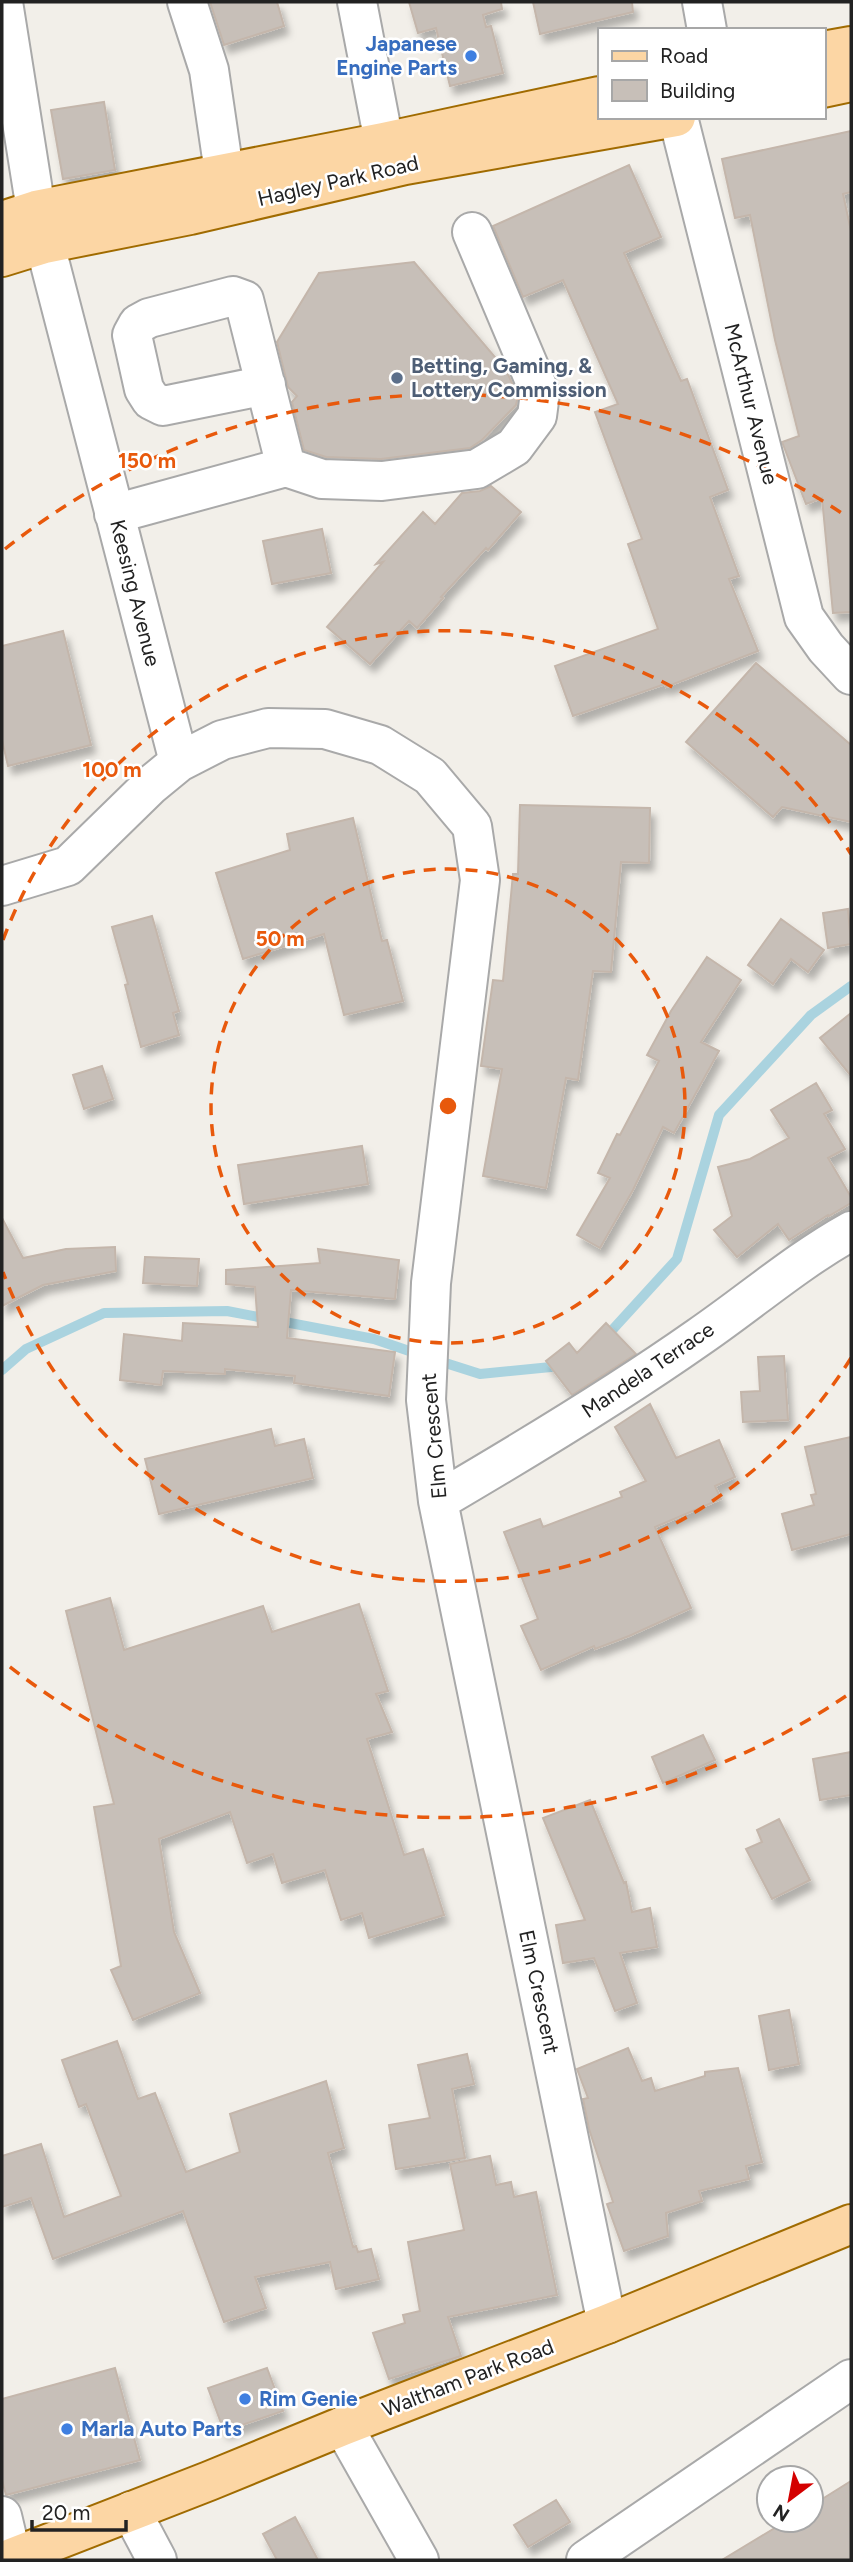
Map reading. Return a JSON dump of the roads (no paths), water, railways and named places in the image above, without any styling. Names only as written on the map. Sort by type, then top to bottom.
[{"type":"main road","points":[[825,51],[851,46]]},
{"type":"main road","points":[[825,88],[851,82]]},
{"type":"main road","name":"Hagley Park Road","points":[[2,257],[27,225],[224,172],[384,142],[598,96]]},
{"type":"main road","name":"Hagley Park Road","points":[[27,225],[190,215],[405,165],[666,119]]},
{"type":"main road","name":"Waltham Park Road","points":[[9,2559],[607,2324],[851,2224]]},
{"type":"street","name":"Keesing Avenue","points":[[3,2],[27,225],[114,514],[179,762]]},
{"type":"street","points":[[187,2],[209,70],[224,172]]},
{"type":"street","points":[[357,2],[384,142]]},
{"type":"street","points":[[702,2],[707,28]]},
{"type":"street","name":"McArthur Avenue","points":[[678,119],[804,617],[826,648],[851,675]]},
{"type":"street","points":[[114,514],[286,467],[322,479],[382,481],[477,469],[514,447],[537,416],[540,393],[472,232]]},
{"type":"street","points":[[266,385],[286,467]]},
{"type":"street","name":"Elm Crescent","points":[[179,762],[222,740],[268,728],[325,729],[380,745],[430,776],[472,826],[480,880],[431,1283],[426,1400],[438,1502],[607,2324]]},
{"type":"street","points":[[2,886],[68,866],[151,785],[179,762]]},
{"type":"street","name":"Mandela Terrace","points":[[438,1502],[544,1439],[666,1359],[820,1248],[851,1231]]},
{"type":"street","points":[[586,2560],[851,2379]]},
{"type":"street","points":[[342,2426],[419,2560]]},
{"type":"street","points":[[131,2511],[157,2560]]},
{"type":"street","points":[[2,2516],[9,2559]]},
{"type":"waterway","points":[[604,1339],[677,1259],[719,1115],[811,1015],[851,986]]},
{"type":"waterway","points":[[2,1370],[26,1349],[104,1313],[227,1311],[374,1339],[418,1354]]},
{"type":"waterway","points":[[436,1360],[480,1374],[561,1366]]},
{"type":"place","name":"Japanese Engine Parts","points":[[471,56]]},
{"type":"place","name":"Betting, Gaming, & Lottery Commission","points":[[397,378]]},
{"type":"place","name":"Rim Genie","points":[[245,2399]]},
{"type":"place","name":"Marla Auto Parts","points":[[67,2429]]}]
